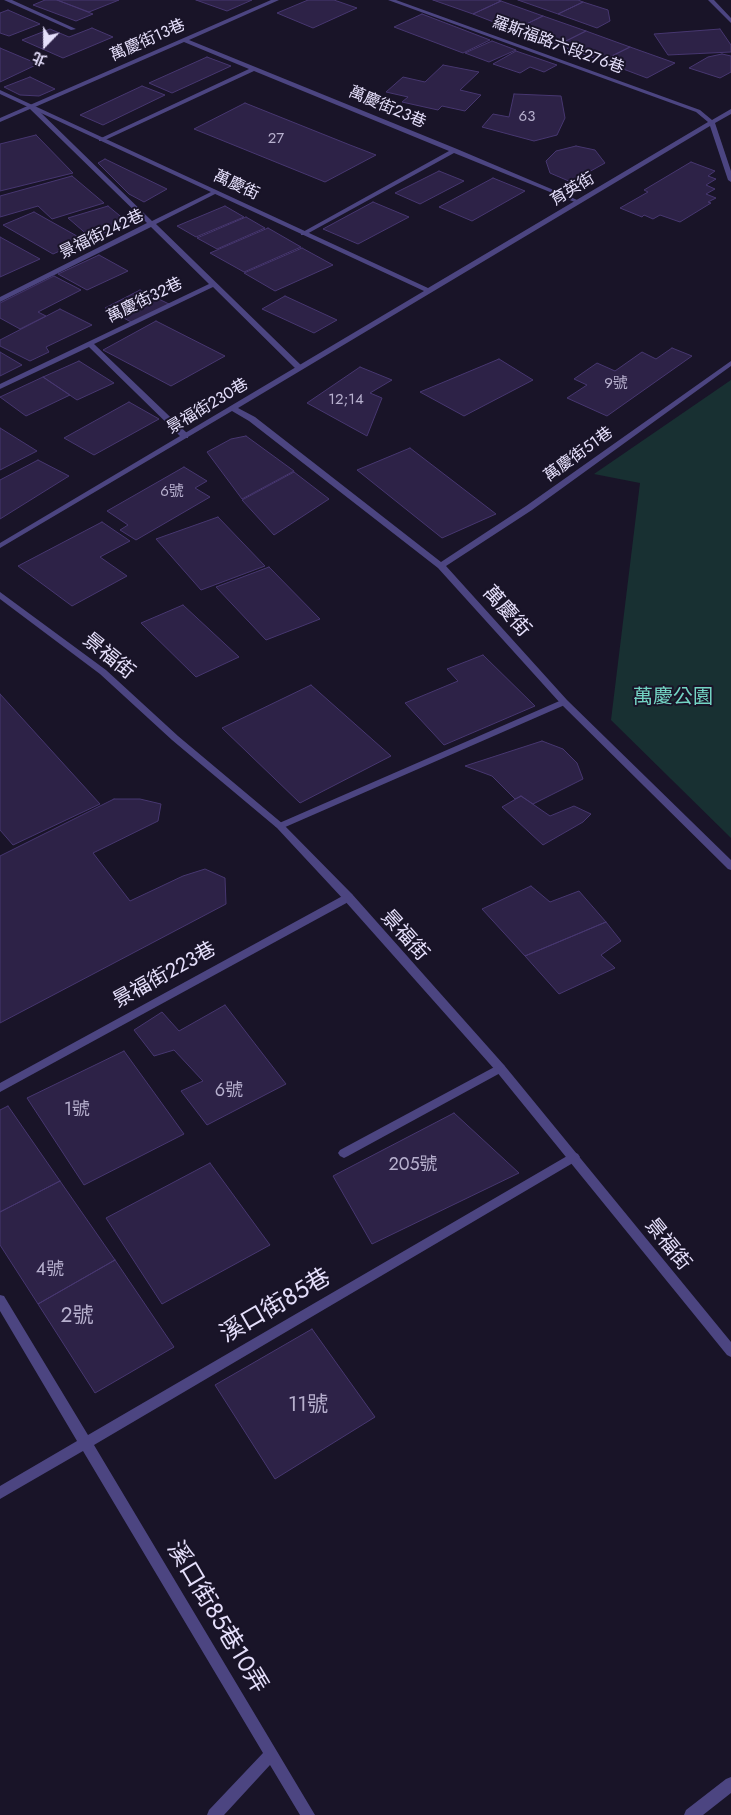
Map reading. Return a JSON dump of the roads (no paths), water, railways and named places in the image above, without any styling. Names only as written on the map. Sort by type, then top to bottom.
[{"type":"street","points":[[7,0],[73,29]]},
{"type":"street","name":"萬慶街13巷","points":[[0,120],[276,0]]},
{"type":"street","name":"羅斯福路六段276巷","points":[[391,0],[698,111],[712,123]]},
{"type":"street","points":[[710,0],[731,21]]},
{"type":"street","name":"萬慶街23巷","points":[[184,40],[579,202]]},
{"type":"street","points":[[102,140],[256,68]]},
{"type":"street","name":"萬慶街","points":[[0,92],[429,291]]},
{"type":"street","name":"萬慶街","points":[[31,107],[300,368]]},
{"type":"street","name":"育英街","points":[[429,291],[731,111]]},
{"type":"street","points":[[712,123],[731,180]]},
{"type":"street","points":[[304,234],[455,150]]},
{"type":"street","name":"景福街242巷","points":[[0,300],[153,225],[215,192]]},
{"type":"street","name":"萬慶街32巷","points":[[0,387],[214,284]]},
{"type":"street","name":"景福街230巷","points":[[0,546],[429,291]]},
{"type":"street","name":"萬慶街32巷","points":[[89,343],[185,436]]},
{"type":"street","name":"萬慶街51巷","points":[[441,566],[529,508],[731,363]]},
{"type":"street","name":"萬慶街","points":[[233,408],[252,419],[441,566],[564,702],[731,866]]},
{"type":"street","name":"景福街","points":[[0,595],[103,672],[175,738],[280,826],[348,897],[500,1068],[731,1352]]},
{"type":"street","points":[[280,826],[564,702]]},
{"type":"street","name":"景福街223巷","points":[[0,1088],[348,897]]},
{"type":"street","points":[[344,1153],[500,1068]]},
{"type":"street","name":"溪口街85巷","points":[[0,1494],[574,1157]]},
{"type":"street","name":"溪口街85巷10弄","points":[[0,1300],[308,1815]]},
{"type":"street","points":[[214,1815],[271,1754]]},
{"type":"street","points":[[691,1815],[731,1784]]},
{"type":"park label","name":"萬慶公園","points":[[673,698]]}]
